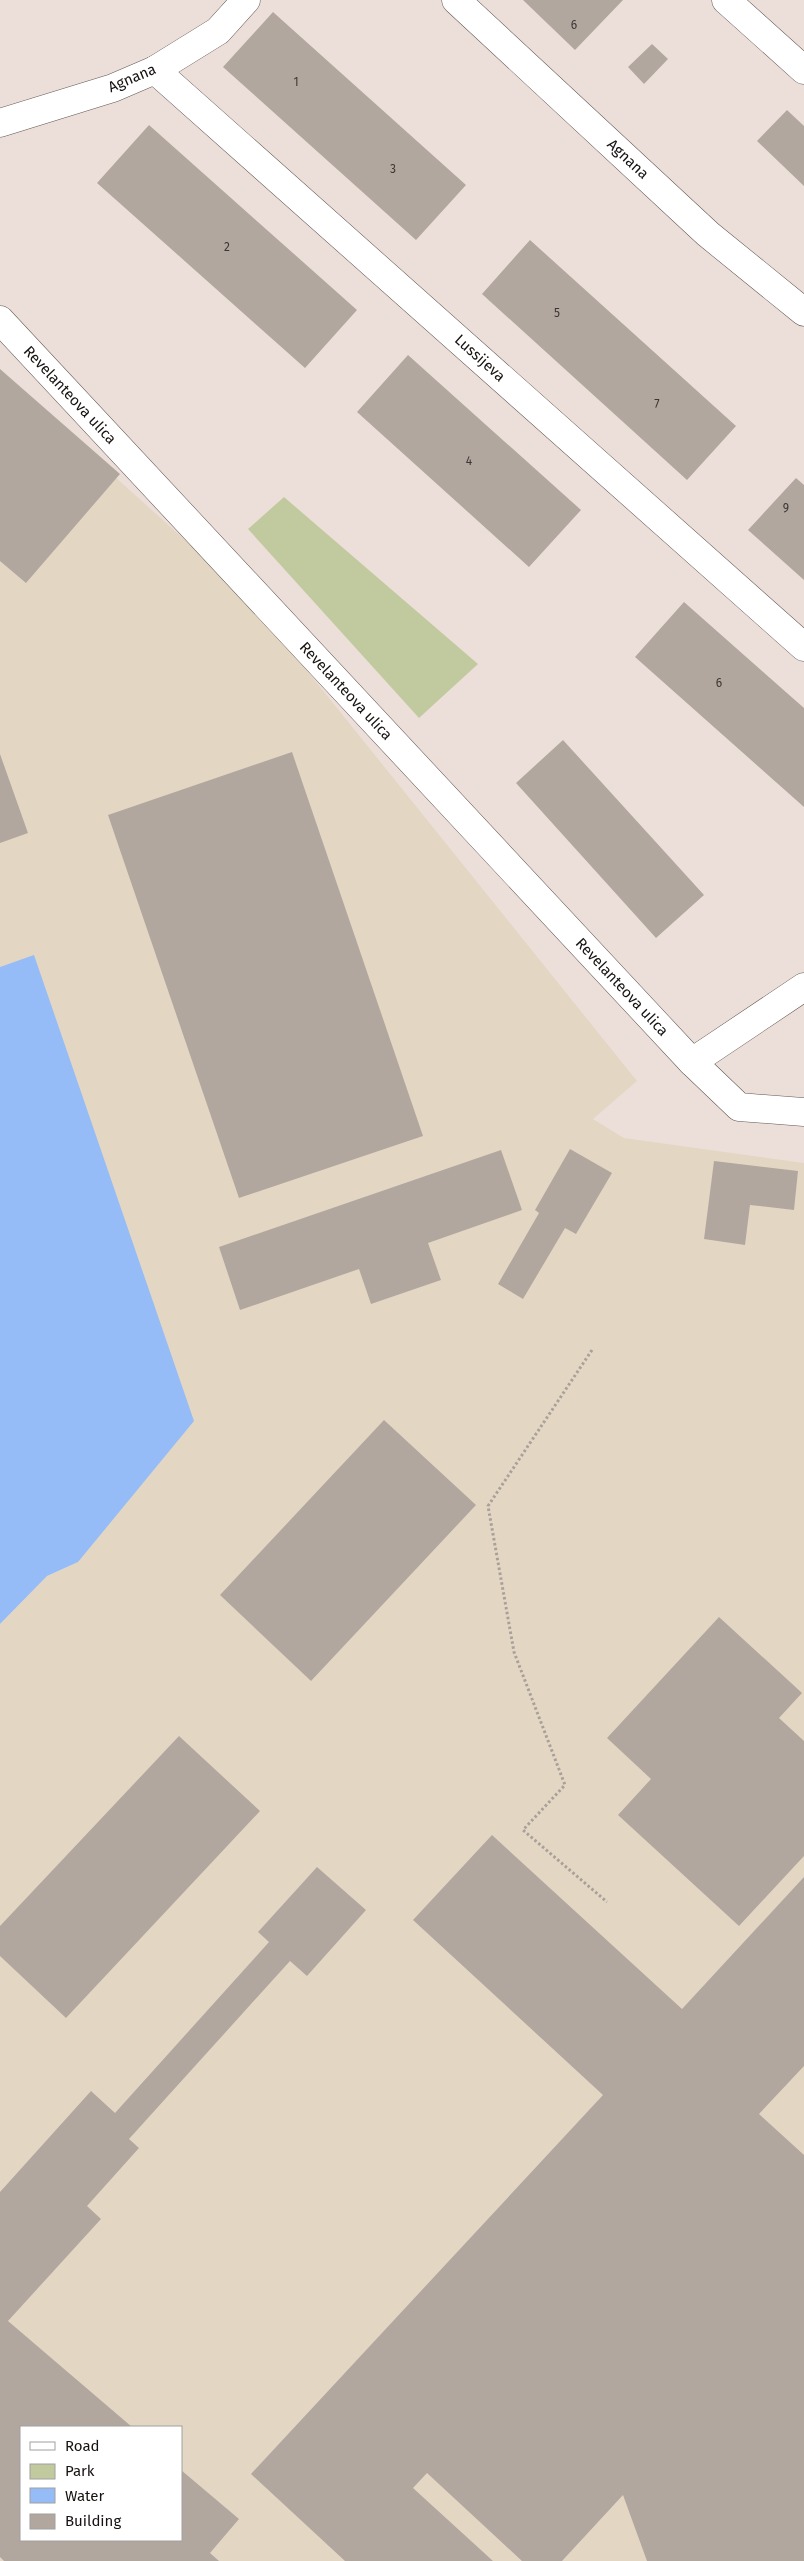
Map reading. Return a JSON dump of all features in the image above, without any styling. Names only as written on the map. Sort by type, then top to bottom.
[{"type":"street","name":"Agnana","points":[[0,123],[113,88],[155,70],[218,32],[246,0]]},
{"type":"street","name":"Agnana","points":[[456,0],[708,234],[804,312]]},
{"type":"street","points":[[726,0],[804,70]]},
{"type":"street","name":"Lussijeva","points":[[155,70],[804,647]]},
{"type":"street","name":"Revelanteova ulica","points":[[0,320],[692,1062],[739,1107],[804,1112]]},
{"type":"street","points":[[692,1062],[804,987]]},
{"type":"path","points":[[592,1350],[488,1506],[514,1652],[565,1784],[523,1830],[606,1902]]},
{"type":"shaded area","points":[[0,373],[247,596],[637,1081],[593,1119],[624,1138],[804,1163],[804,2561],[0,2561],[0,1624],[47,1576],[78,1562],[34,956],[0,967]]},
{"type":"green space","points":[[284,497],[478,664],[419,718],[248,529]]},
{"type":"water","points":[[34,955],[194,1421],[78,1562],[47,1576],[0,1624],[0,967]]},
{"type":"building","points":[[523,0],[623,0],[575,50]]},
{"type":"building","points":[[273,12],[466,185],[416,240],[223,67]]},
{"type":"building","points":[[652,44],[668,59],[644,84],[628,67]]},
{"type":"building","points":[[787,110],[804,126],[804,186],[757,141]]},
{"type":"building","points":[[149,125],[357,310],[305,368],[97,183]]},
{"type":"building","points":[[530,240],[736,426],[687,480],[482,294]]},
{"type":"building","points":[[408,355],[581,510],[529,567],[357,412]]},
{"type":"building","points":[[0,369],[120,474],[26,583],[0,561]]},
{"type":"building","points":[[796,478],[804,485],[804,580],[748,530]]},
{"type":"building","points":[[684,602],[804,708],[804,807],[635,657]]},
{"type":"building","points":[[563,740],[704,895],[656,938],[516,783]]},
{"type":"building","points":[[292,752],[423,1136],[239,1198],[108,815]]},
{"type":"building","points":[[0,754],[28,833],[0,843]]},
{"type":"building","points":[[570,1149],[612,1173],[576,1234],[565,1228],[523,1299],[498,1284],[539,1213],[535,1210]]},
{"type":"building","points":[[501,1150],[522,1210],[428,1243],[441,1280],[371,1304],[359,1269],[240,1310],[219,1247]]},
{"type":"building","points":[[714,1161],[798,1171],[794,1210],[750,1205],[745,1245],[704,1239]]},
{"type":"building","points":[[384,1420],[476,1505],[311,1681],[220,1595]]},
{"type":"building","points":[[719,1617],[802,1693],[779,1718],[804,1741],[804,1856],[739,1926],[618,1815],[651,1779],[607,1738]]},
{"type":"building","points":[[179,1736],[260,1811],[66,2018],[0,1956],[0,1926]]},
{"type":"building","points":[[492,1835],[682,2009],[804,1877],[804,2066],[759,2114],[804,2155],[804,2561],[647,2561],[623,2495],[562,2561],[522,2561],[427,2473],[413,2488],[493,2561],[345,2561],[251,2474],[603,2095],[413,1920]]},
{"type":"building","points":[[317,1867],[366,1910],[307,1976],[290,1961],[129,2139],[139,2148],[87,2206],[101,2219],[8,2321],[131,2426],[20,2426],[20,2541],[182,2541],[182,2471],[239,2519],[210,2553],[219,2561],[4,2561],[0,2557],[0,2192],[91,2091],[115,2113],[269,1942],[258,1932]]}]
